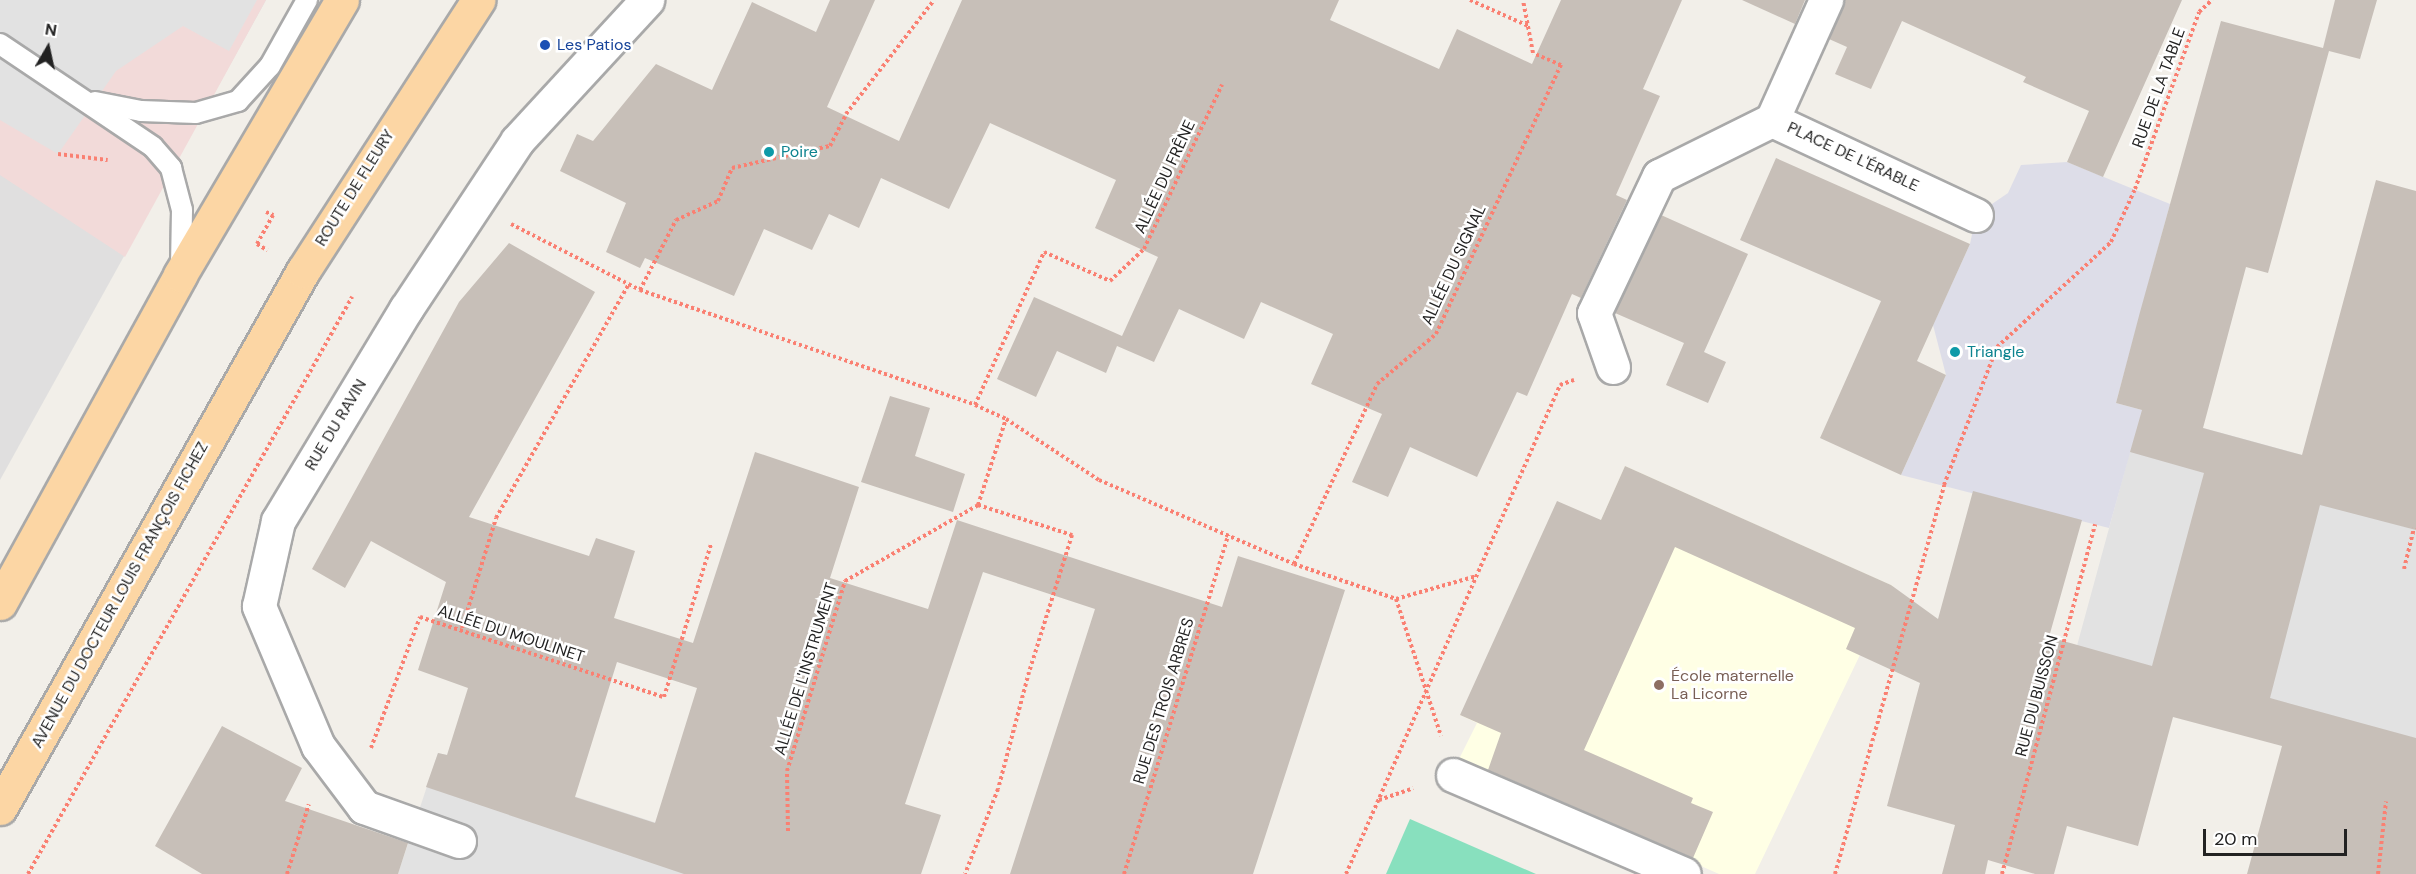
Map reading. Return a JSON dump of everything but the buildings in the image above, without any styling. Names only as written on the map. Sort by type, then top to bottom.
[{"type":"main road","points":[[0,603],[180,275],[342,0]]},
{"type":"main road","name":"ROUTE DE FLEURY","points":[[240,381],[303,271],[478,0]]},
{"type":"main road","name":"AVENUE DU DOCTEUR LOUIS FRANÇOIS FICHEZ","points":[[0,808],[240,381]]},
{"type":"street","name":"RUE DU RAVIN","points":[[459,841],[364,807],[318,747],[259,606],[278,521],[406,309],[517,141],[647,0]]},
{"type":"street","points":[[1772,120],[1826,0]]},
{"type":"street","name":"PLACE DE L'ÉRABLE","points":[[1612,367],[1594,313],[1659,176],[1772,120],[1976,214]]},
{"type":"street","points":[[1453,774],[1684,874]]},
{"type":"lane","points":[[84,100],[141,111],[196,113],[238,101],[270,66],[307,0]]},
{"type":"lane","points":[[0,44],[153,147],[171,168],[182,210],[180,275]]},
{"type":"path","points":[[640,290],[676,220],[718,201],[732,168],[830,146],[846,114],[934,0]]},
{"type":"path","points":[[1470,0],[1528,26]]},
{"type":"path","name":"ALLÉE DU SIGNAL","points":[[1294,564],[1377,384],[1436,334],[1561,65],[1533,53],[1523,0]]},
{"type":"path","name":"RUE DE LA TABLE","points":[[1834,874],[1944,485],[1997,347],[2111,242],[2135,189],[2199,12],[2212,0]]},
{"type":"path","name":"ALLÉE DU FRÊNE","points":[[975,405],[1044,252],[1110,281],[1144,249],[1222,84]]},
{"type":"path","points":[[476,205],[640,290],[975,405],[1006,419],[1099,480],[1294,564],[1396,599],[1477,576]]},
{"type":"path","points":[[462,628],[496,518],[629,284]]},
{"type":"path","points":[[28,874],[352,297]]},
{"type":"path","points":[[1346,874],[1427,694],[1560,385],[1612,367]]},
{"type":"path","points":[[965,874],[998,789],[1029,672],[1072,535],[978,505],[1006,419]]},
{"type":"path","name":"ALLÉE DE L'INSTRUMENT","points":[[788,831],[787,771],[845,581],[903,545],[978,505]]},
{"type":"path","name":"RUE DU BUISSON","points":[[2002,874],[2096,524]]},
{"type":"path","points":[[2404,569],[2414,528]]},
{"type":"path","name":"RUE DES TROIS ARBRES","points":[[1124,874],[1228,535]]},
{"type":"path","name":"ALLÉE DU MOULINET","points":[[341,776],[367,758],[420,617],[462,628],[664,697],[711,544]]},
{"type":"path","points":[[1396,599],[1453,774]]},
{"type":"path","points":[[287,874],[306,807],[341,776]]},
{"type":"path","points":[[2378,874],[2386,801]]},
{"type":"shaded area","points":[[0,0],[266,0],[0,480]]},
{"type":"shaded area","points":[[0,0],[266,0],[125,257],[0,175]]},
{"type":"shaded area","points":[[0,0],[257,0],[229,51],[183,26],[116,71],[58,154],[0,120]]},
{"type":"shaded area","points":[[2067,162],[2170,204],[2116,403],[2142,410],[2109,528],[1901,475],[1946,375],[1933,325],[1970,244],[1976,215],[2008,193],[2021,165]]},
{"type":"shaded area","points":[[2141,411],[2416,486],[2416,781],[2066,686]]},
{"type":"shaded area","name":"École maternelle La Licorne","points":[[1625,466],[1893,586],[1755,874],[1719,874],[1459,759],[1477,723],[1460,715],[1601,520]]},
{"type":"shaded area","points":[[438,753],[447,755],[814,874],[398,874]]},
{"type":"green space","points":[[1410,819],[1536,874],[1386,874]]},
{"type":"place","name":"Les Patios","points":[[545,45]]},
{"type":"place","name":"Poire","points":[[769,152]]},
{"type":"place","name":"Triangle","points":[[1955,352]]},
{"type":"place","name":"École maternelle La Licorne","points":[[1659,685]]}]
